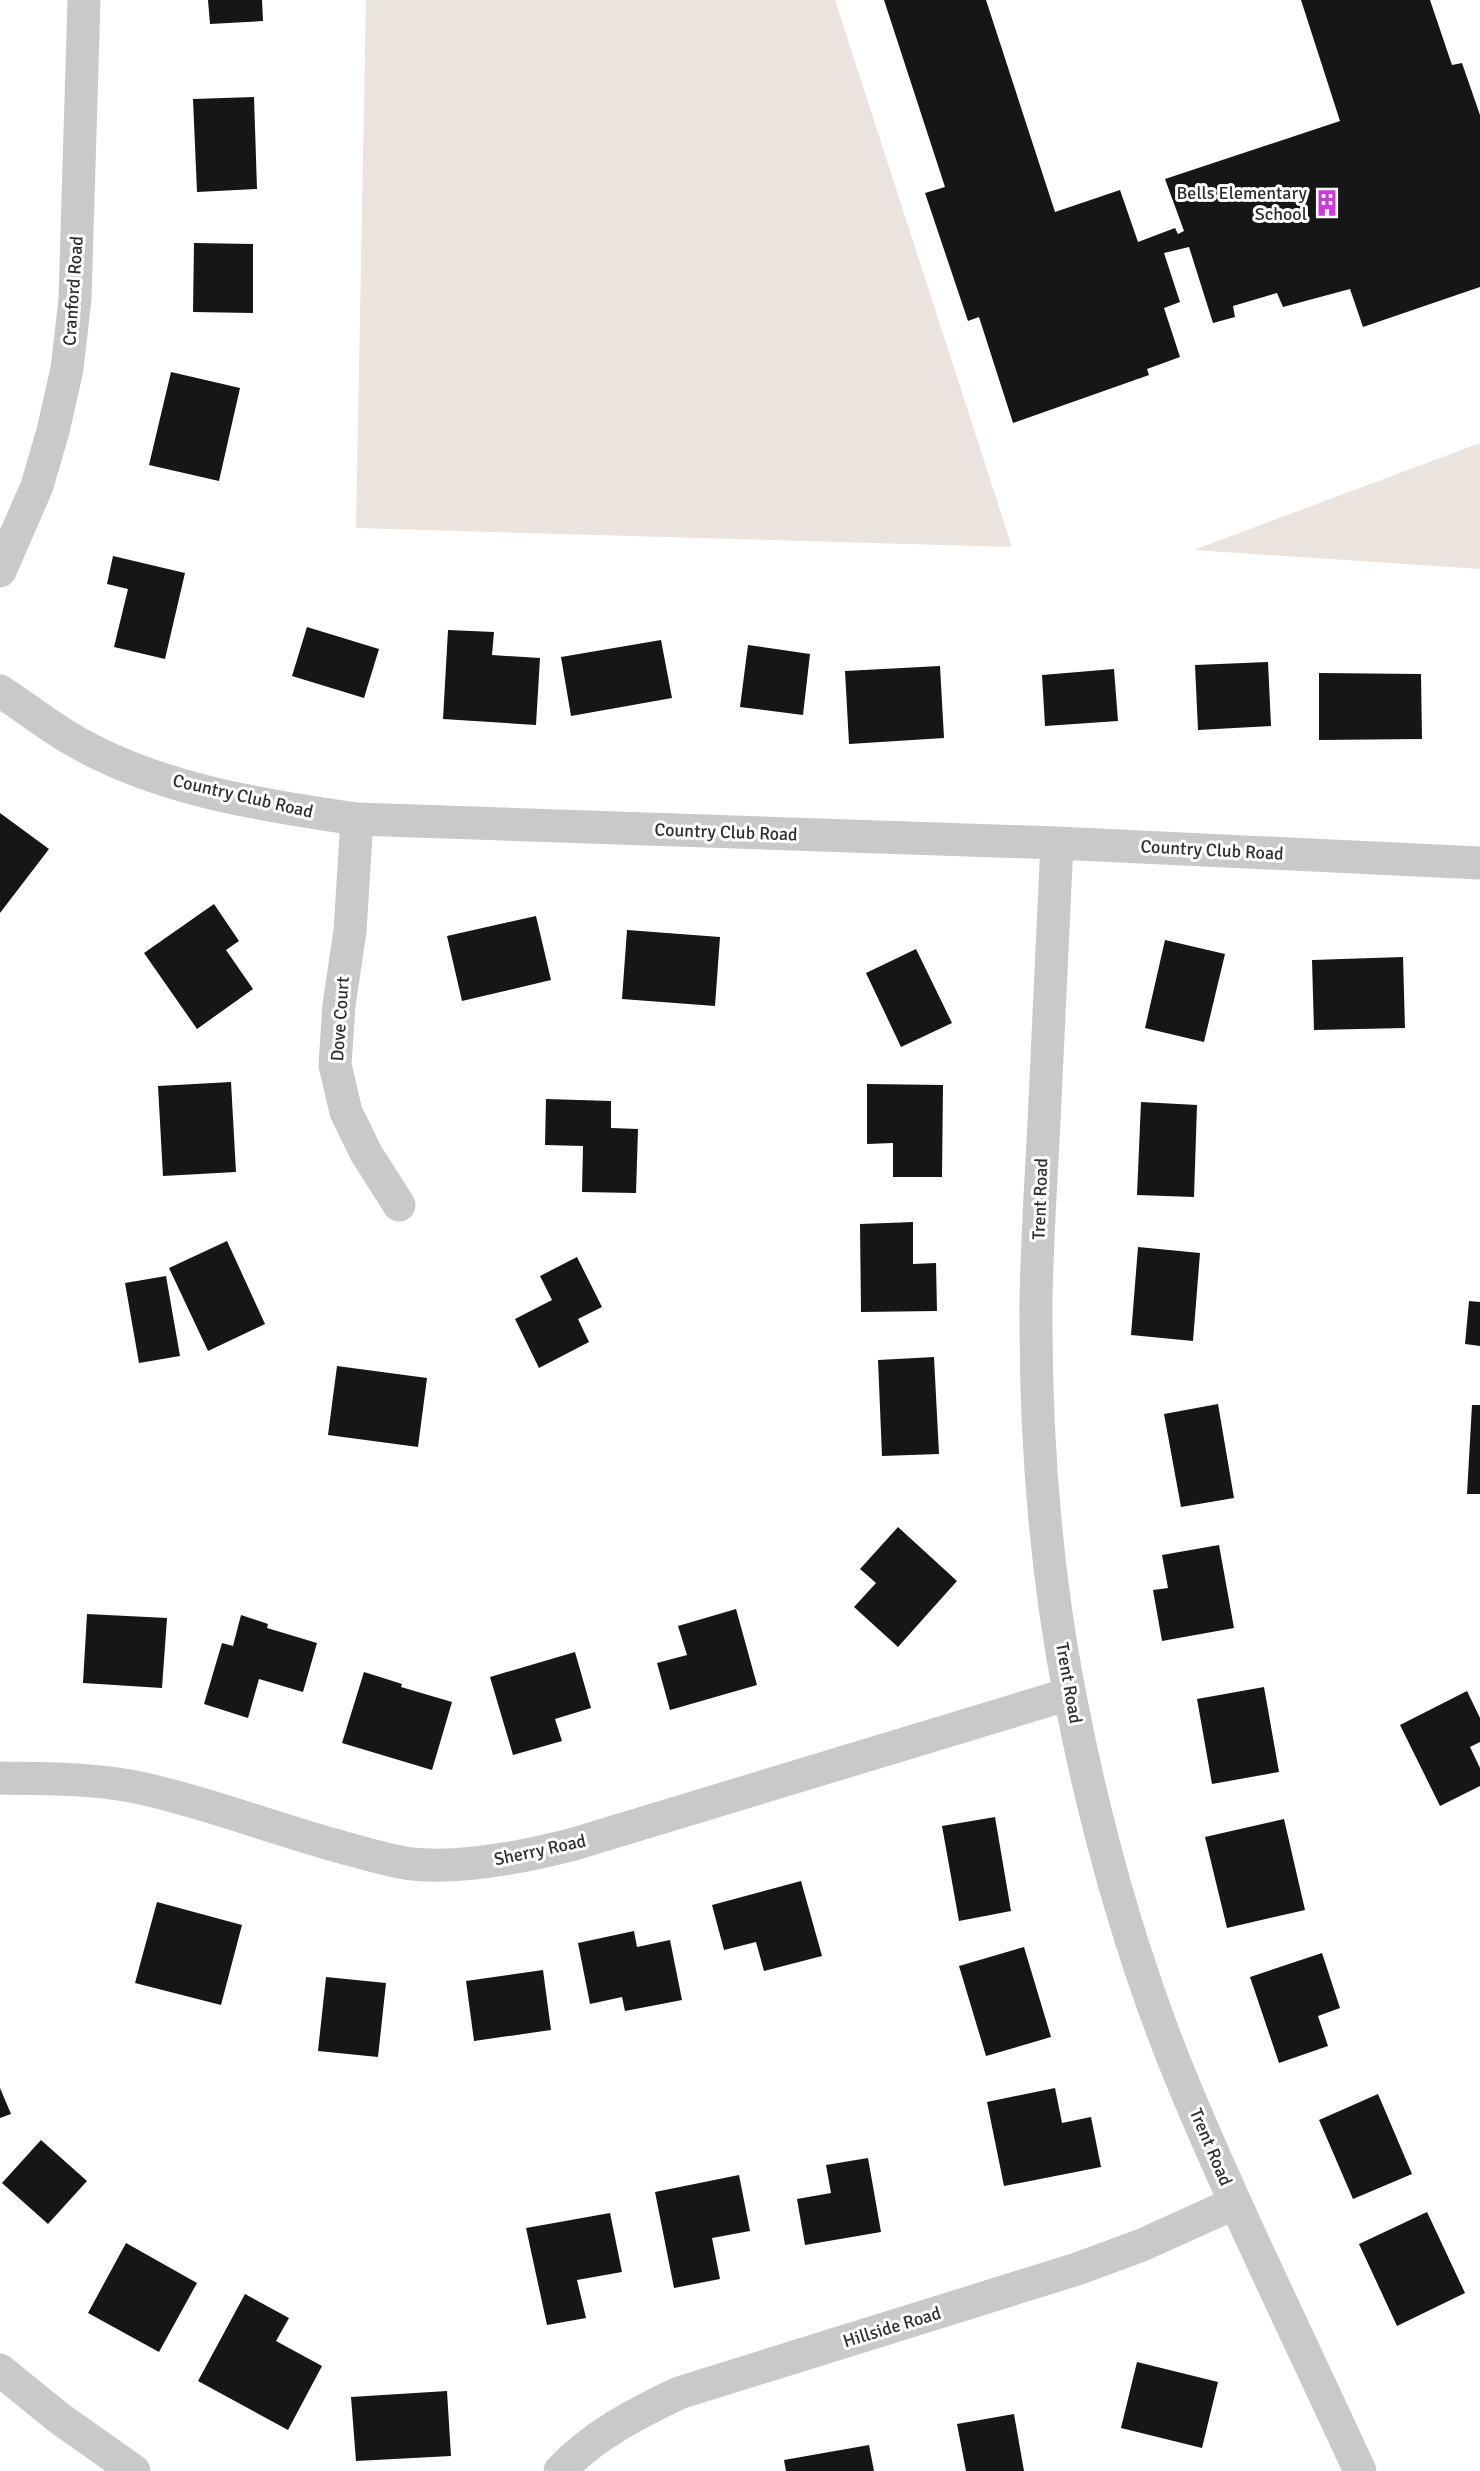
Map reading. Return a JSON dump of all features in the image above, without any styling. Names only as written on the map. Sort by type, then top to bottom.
[{"type":"street","name":"Cranford Road","points":[[0,571],[37,486],[53,431],[67,369],[75,299],[84,0]]},
{"type":"street","name":"Country Club Road","points":[[0,691],[69,737],[125,765],[198,790],[302,812],[357,819],[1057,843],[1480,863]]},
{"type":"street","name":"Dove Court","points":[[357,819],[350,932],[339,1005],[335,1065],[346,1112],[366,1153],[399,1205]]},
{"type":"street","name":"Trent Road","points":[[1057,843],[1036,1301],[1043,1493],[1069,1694],[1100,1829],[1145,1978],[1180,2074],[1235,2203],[1360,2471]]},
{"type":"street","name":"Sherry Road","points":[[0,1778],[92,1781],[141,1788],[184,1798],[326,1843],[412,1864],[499,1860],[574,1844],[1069,1694]]},
{"type":"street","name":"Hillside Road","points":[[560,2471],[601,2438],[636,2414],[679,2393],[1035,2283],[1142,2245],[1235,2203]]},
{"type":"street","points":[[0,2370],[59,2418],[134,2471]]},
{"type":"shaded area","points":[[366,0],[835,0],[1012,547],[356,528]]},
{"type":"shaded area","points":[[1480,443],[1480,569],[1194,550]]},
{"type":"building","points":[[208,0],[262,0],[263,21],[210,24]]},
{"type":"building","name":"Bells Elementary School","points":[[884,0],[986,0],[1055,212],[1120,190],[1138,242],[1175,228],[1178,234],[1184,231],[1165,179],[1340,121],[1301,0],[1430,0],[1452,65],[1462,63],[1480,115],[1480,287],[1363,327],[1350,289],[1283,307],[1277,293],[1233,306],[1235,317],[1213,323],[1189,247],[1164,253],[1180,302],[1164,308],[1180,357],[1147,369],[1149,375],[1013,423],[979,317],[968,321],[925,193],[945,187]]},
{"type":"building","points":[[254,97],[257,189],[197,192],[193,99]]},
{"type":"building","points":[[194,243],[253,244],[253,313],[193,312]]},
{"type":"building","points":[[171,372],[240,388],[219,481],[149,465]]},
{"type":"building","points":[[113,556],[185,573],[165,659],[114,647],[128,589],[107,584]]},
{"type":"building","points":[[307,627],[379,649],[364,698],[292,676]]},
{"type":"building","points":[[448,630],[494,632],[492,655],[540,658],[536,725],[443,719]]},
{"type":"building","points":[[661,640],[672,698],[571,716],[561,657]]},
{"type":"building","points":[[748,645],[810,654],[803,715],[740,707]]},
{"type":"building","points":[[1268,662],[1271,726],[1198,730],[1195,665]]},
{"type":"building","points":[[940,666],[944,738],[849,744],[845,671]]},
{"type":"building","points":[[1114,669],[1118,721],[1045,726],[1042,675]]},
{"type":"building","points":[[1319,673],[1421,674],[1422,739],[1319,740]]},
{"type":"building","points":[[0,813],[49,849],[0,913]]},
{"type":"building","points":[[214,904],[239,941],[226,950],[253,989],[197,1029],[144,953]]},
{"type":"building","points":[[536,916],[551,980],[462,1001],[447,936]]},
{"type":"building","points":[[627,930],[720,937],[715,1006],[622,999]]},
{"type":"building","points":[[1165,940],[1225,954],[1204,1042],[1145,1028]]},
{"type":"building","points":[[916,949],[952,1023],[901,1047],[866,973]]},
{"type":"building","points":[[1403,957],[1405,1028],[1314,1030],[1312,960]]},
{"type":"building","points":[[231,1082],[236,1172],[163,1176],[158,1086]]},
{"type":"building","points":[[867,1084],[943,1085],[942,1177],[893,1177],[893,1143],[867,1144]]},
{"type":"building","points":[[546,1099],[611,1101],[611,1128],[638,1129],[636,1193],[582,1192],[583,1146],[545,1145]]},
{"type":"building","points":[[1141,1102],[1197,1105],[1194,1197],[1137,1195]]},
{"type":"building","points":[[913,1222],[913,1264],[936,1263],[937,1311],[861,1312],[860,1224]]},
{"type":"building","points":[[227,1241],[265,1324],[208,1351],[169,1268]]},
{"type":"building","points":[[1138,1247],[1200,1253],[1193,1341],[1131,1335]]},
{"type":"building","points":[[577,1257],[602,1307],[578,1319],[589,1342],[539,1368],[515,1319],[552,1300],[540,1276]]},
{"type":"building","points":[[166,1276],[180,1356],[139,1363],[125,1283]]},
{"type":"building","points":[[1469,1301],[1480,1302],[1480,1346],[1465,1344]]},
{"type":"building","points":[[934,1357],[939,1454],[882,1456],[878,1360]]},
{"type":"building","points":[[337,1366],[427,1378],[418,1447],[328,1435]]},
{"type":"building","points":[[1218,1404],[1234,1498],[1181,1507],[1164,1414]]},
{"type":"building","points":[[1472,1405],[1480,1405],[1480,1494],[1467,1494]]},
{"type":"building","points":[[898,1527],[957,1581],[898,1647],[854,1607],[876,1583],[860,1569]]},
{"type":"building","points":[[1219,1545],[1234,1628],[1162,1641],[1153,1590],[1168,1588],[1162,1555]]},
{"type":"building","points":[[736,1609],[757,1685],[670,1710],[657,1663],[687,1655],[678,1626]]},
{"type":"building","points":[[87,1614],[167,1618],[162,1688],[83,1683]]},
{"type":"building","points":[[241,1615],[268,1624],[267,1628],[317,1643],[303,1692],[259,1679],[248,1718],[204,1704],[222,1643],[233,1646]]},
{"type":"building","points":[[575,1652],[591,1708],[555,1719],[562,1741],[513,1755],[490,1677]]},
{"type":"building","points":[[364,1672],[402,1684],[401,1687],[452,1702],[432,1770],[342,1743]]},
{"type":"building","points":[[1264,1687],[1279,1772],[1212,1784],[1197,1699]]},
{"type":"building","points":[[1467,1691],[1480,1718],[1480,1742],[1470,1747],[1480,1768],[1480,1786],[1440,1806],[1400,1725]]},
{"type":"building","points":[[995,1817],[1011,1911],[959,1921],[942,1826]]},
{"type":"building","points":[[1284,1819],[1305,1910],[1227,1928],[1205,1837]]},
{"type":"building","points":[[801,1881],[822,1956],[764,1971],[756,1942],[724,1950],[712,1905]]},
{"type":"building","points":[[157,1902],[242,1925],[221,2005],[135,1983]]},
{"type":"building","points":[[634,1931],[637,1947],[670,1940],[682,2000],[625,2011],[622,1997],[590,2004],[578,1943]]},
{"type":"building","points":[[1024,1947],[1051,2037],[986,2056],[959,1966]]},
{"type":"building","points":[[1322,1953],[1340,2008],[1318,2016],[1328,2046],[1279,2063],[1250,1977]]},
{"type":"building","points":[[543,1970],[551,2030],[474,2041],[466,1981]]},
{"type":"building","points":[[326,1977],[386,1983],[378,2057],[318,2051]]},
{"type":"building","points":[[0,2088],[11,2114],[0,2118]]},
{"type":"building","points":[[1055,2088],[1062,2123],[1091,2117],[1101,2167],[1004,2186],[987,2102]]},
{"type":"building","points":[[1378,2094],[1412,2174],[1353,2199],[1319,2120]]},
{"type":"building","points":[[41,2140],[87,2181],[48,2224],[2,2183]]},
{"type":"building","points":[[868,2158],[881,2232],[805,2245],[797,2199],[831,2193],[826,2165]]},
{"type":"building","points":[[739,2175],[750,2231],[712,2238],[720,2279],[674,2288],[655,2192]]},
{"type":"building","points":[[1427,2212],[1465,2293],[1397,2326],[1359,2244]]},
{"type":"building","points":[[610,2213],[622,2272],[577,2280],[586,2318],[547,2325],[526,2228]]},
{"type":"building","points":[[126,2243],[197,2283],[159,2352],[88,2313]]},
{"type":"building","points":[[245,2294],[289,2318],[276,2341],[322,2366],[288,2430],[198,2381]]},
{"type":"building","points":[[1137,2362],[1218,2382],[1202,2448],[1121,2428]]},
{"type":"building","points":[[447,2391],[451,2456],[356,2461],[351,2397]]},
{"type":"building","points":[[1014,2414],[1024,2471],[966,2471],[957,2424]]},
{"type":"building","points":[[869,2445],[874,2471],[786,2471],[784,2460]]},
{"type":"place","name":"Bells Elementary School","points":[[1327,203]]}]
